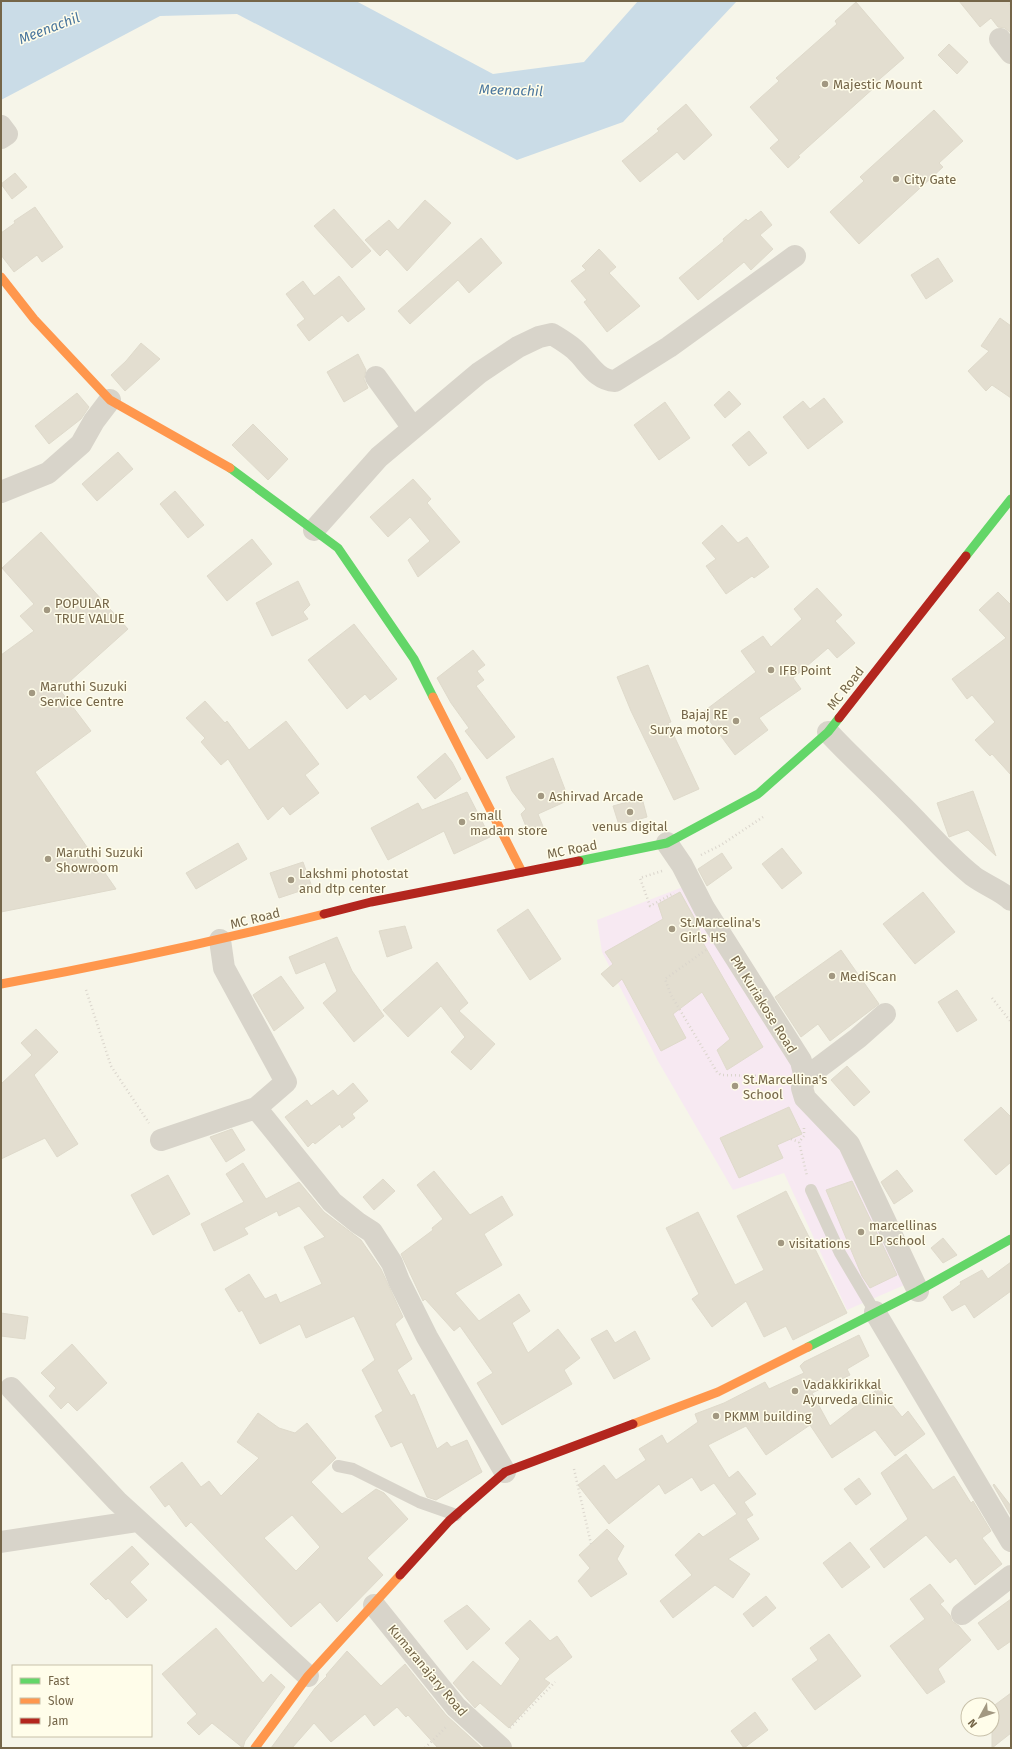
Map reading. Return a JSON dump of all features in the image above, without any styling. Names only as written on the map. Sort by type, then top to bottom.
[{"type":"street","points":[[1,126],[7,134],[1,138]]},
{"type":"street","points":[[314,530],[379,457],[479,373],[518,347],[539,337],[552,334],[575,349],[598,375],[606,381],[615,381],[669,347],[795,256]]},
{"type":"street","points":[[1,277],[34,319],[110,400],[228,466],[338,548],[414,659],[522,872]]},
{"type":"street","points":[[376,378],[413,428]]},
{"type":"street","points":[[1,492],[48,473],[81,444],[94,420],[110,400]]},
{"type":"street","name":"MC Road","points":[[1,984],[79,970],[220,940],[371,902],[667,843],[758,794],[828,732],[1011,499]]},
{"type":"street","points":[[828,732],[859,765],[899,803],[935,842],[974,876],[1011,900]]},
{"type":"street","name":"PM Kuriakose Road","points":[[667,843],[682,865],[704,908],[801,1061],[796,1083],[802,1088],[805,1098],[849,1144],[918,1291]]},
{"type":"street","points":[[161,1140],[256,1108],[286,1082],[224,968],[220,940]]},
{"type":"street","points":[[796,1083],[858,1038],[885,1014]]},
{"type":"street","points":[[256,1108],[332,1202],[372,1232],[392,1263],[399,1281],[427,1337],[505,1472]]},
{"type":"street","points":[[255,1748],[308,1676],[456,1515],[505,1472],[718,1392],[918,1291],[1011,1239]]},
{"type":"street","points":[[875,1312],[1011,1541]]},
{"type":"street","points":[[11,1388],[117,1501],[308,1676]]},
{"type":"street","points":[[1,1542],[138,1521]]},
{"type":"street","points":[[962,1614],[1011,1576]]},
{"type":"street","name":"Kumaranajary Road","points":[[374,1605],[461,1711],[498,1745]]},
{"type":"lane","points":[[811,1190],[840,1252],[875,1312]]},
{"type":"lane","points":[[338,1466],[353,1470],[419,1502],[456,1515]]},
{"type":"path","points":[[640,878],[650,906],[681,890]]},
{"type":"path","points":[[712,947],[665,979],[671,995],[717,1072],[721,1075],[770,1078],[796,1083]]},
{"type":"path","points":[[79,970],[111,1066],[161,1140]]},
{"type":"path","points":[[992,998],[1011,1022]]},
{"type":"path","points":[[805,1130],[804,1136],[800,1142],[805,1169]]},
{"type":"path","points":[[791,1139],[800,1142]]},
{"type":"path","points":[[569,1449],[591,1544]]},
{"type":"path","points":[[498,1745],[555,1682]]},
{"type":"path","points":[[425,1748],[461,1711]]},
{"type":"shaded area","name":"St.Marcellina's School","points":[[683,887],[843,1147],[909,1283],[847,1310],[784,1173],[733,1190],[658,1061],[602,952],[597,920]]},
{"type":"water","name":"Meenachil","points":[[1,1],[356,1],[493,74],[584,62],[638,1],[737,1],[623,122],[517,160],[237,14],[160,16],[1,100]]},
{"type":"building","points":[[959,1],[1011,1],[1009,4],[1011,6],[1011,33],[1005,28],[998,27],[991,18],[980,27]]},
{"type":"building","name":"Majestic Mount","points":[[856,2],[904,58],[874,84],[876,86],[798,156],[800,157],[788,168],[770,148],[779,140],[750,107],[779,81],[776,78],[837,24],[835,21]]},
{"type":"building","points":[[949,44],[968,62],[957,74],[938,55]]},
{"type":"building","points":[[686,104],[712,135],[684,160],[677,152],[640,182],[622,161],[659,131],[657,129]]},
{"type":"building","name":"City Gate","points":[[934,110],[963,141],[939,163],[943,167],[859,244],[830,212],[864,181],[860,177]]},
{"type":"building","points":[[15,173],[27,187],[12,199],[1,184]]},
{"type":"building","points":[[425,200],[451,223],[407,271],[387,249],[380,256],[365,240],[389,220],[398,230]]},
{"type":"building","points":[[35,207],[63,247],[42,262],[37,255],[14,272],[1,255],[1,233],[15,223],[14,221]]},
{"type":"building","points":[[334,209],[371,251],[352,268],[314,226]]},
{"type":"building","points":[[761,211],[772,225],[760,235],[773,249],[751,270],[744,262],[698,300],[679,278],[724,241],[723,239],[746,219],[748,221]]},
{"type":"building","points":[[481,238],[502,263],[469,293],[458,280],[410,324],[398,311]]},
{"type":"building","points":[[599,249],[616,267],[609,273],[640,306],[607,332],[584,302],[587,300],[571,281],[586,270],[582,266]]},
{"type":"building","points":[[938,258],[953,281],[926,299],[911,275]]},
{"type":"building","points":[[339,276],[365,309],[348,322],[342,315],[309,341],[297,325],[305,319],[286,294],[303,281],[314,296]]},
{"type":"building","points":[[1000,318],[1011,326],[1011,398],[992,385],[986,391],[968,371],[989,351],[981,346]]},
{"type":"building","points":[[141,343],[160,359],[125,391],[111,375],[126,361]]},
{"type":"building","points":[[358,354],[366,370],[364,379],[368,388],[344,402],[327,372]]},
{"type":"building","points":[[729,391],[741,404],[725,418],[714,405]]},
{"type":"building","points":[[77,393],[89,407],[81,419],[49,444],[35,426]]},
{"type":"building","points":[[824,398],[843,422],[808,449],[783,417],[803,401],[810,409]]},
{"type":"building","points":[[665,402],[690,438],[659,460],[634,425]]},
{"type":"building","points":[[253,424],[288,459],[268,480],[232,445]]},
{"type":"building","points":[[749,431],[767,453],[749,466],[732,445]]},
{"type":"building","points":[[118,452],[133,469],[97,501],[82,484]]},
{"type":"building","points":[[413,479],[431,499],[427,503],[460,542],[418,577],[408,560],[430,541],[410,517],[388,537],[370,517]]},
{"type":"building","points":[[175,491],[204,525],[188,538],[160,504]]},
{"type":"building","points":[[722,525],[738,543],[747,537],[769,567],[754,578],[752,576],[726,594],[706,566],[716,559],[702,543]]},
{"type":"building","points":[[41,532],[128,629],[60,690],[91,731],[35,772],[116,889],[1,912],[1,655],[34,631],[20,616],[34,604],[2,568]]},
{"type":"building","points":[[252,539],[272,564],[227,601],[207,576]]},
{"type":"building","points":[[298,581],[310,605],[303,612],[308,619],[272,636],[256,603]]},
{"type":"building","points":[[817,588],[842,615],[835,621],[855,643],[837,658],[828,648],[793,678],[801,689],[759,718],[768,730],[735,755],[703,712],[756,672],[741,651],[763,636],[771,647],[802,619],[794,609]]},
{"type":"building","points":[[998,592],[1011,605],[1011,775],[992,754],[990,756],[975,740],[995,722],[972,695],[967,699],[952,679],[1006,638],[979,610]]},
{"type":"building","points":[[354,624],[397,679],[370,700],[365,694],[347,709],[308,660]]},
{"type":"building","points":[[473,650],[485,665],[477,671],[484,680],[476,686],[515,737],[487,759],[465,731],[469,728],[451,703],[437,678]]},
{"type":"building","points":[[648,665],[671,722],[668,723],[699,789],[674,800],[631,711],[617,677]]},
{"type":"building","points":[[205,701],[225,723],[227,721],[249,750],[286,721],[319,764],[305,775],[319,793],[290,815],[283,806],[268,820],[228,759],[221,765],[201,742],[205,738],[186,718]]},
{"type":"building","points":[[445,753],[452,762],[461,779],[435,799],[417,777]]},
{"type":"building","name":"Ashirvad Arcade","points":[[553,758],[569,800],[538,814],[544,829],[529,834],[521,814],[526,809],[512,791],[506,777]]},
{"type":"building","points":[[973,791],[996,856],[968,830],[949,837],[937,803]]},
{"type":"building","points":[[467,792],[490,837],[454,854],[444,831],[388,860],[371,828],[418,803],[422,810]]},
{"type":"building","name":"venus digital","points":[[642,798],[647,817],[619,825],[613,806]]},
{"type":"building","points":[[238,843],[247,859],[196,889],[186,873]]},
{"type":"building","points":[[782,848],[802,873],[782,889],[762,864]]},
{"type":"building","points":[[722,853],[732,868],[707,886],[698,869]]},
{"type":"building","name":"Lakshmi photostat and dtp center","points":[[303,862],[312,887],[279,898],[270,873]]},
{"type":"building","points":[[680,892],[696,921],[703,940],[702,941],[763,1047],[727,1070],[717,1050],[730,1039],[702,992],[673,1014],[686,1038],[661,1051],[622,979],[613,987],[601,974],[613,964],[605,952],[663,919],[658,904]]},
{"type":"building","points":[[923,892],[955,932],[915,964],[883,924]]},
{"type":"building","points":[[528,909],[561,959],[530,980],[497,930]]},
{"type":"building","points":[[405,926],[412,948],[387,957],[379,931]]},
{"type":"building","points":[[337,937],[352,971],[384,1016],[354,1042],[323,1003],[337,991],[325,962],[296,974],[289,957]]},
{"type":"building","name":"MediScan","points":[[841,950],[879,1004],[830,1041],[818,1024],[801,1037],[775,997]]},
{"type":"building","points":[[437,962],[468,1003],[459,1011],[495,1044],[471,1070],[451,1052],[465,1037],[441,1006],[408,1037],[383,1010]]},
{"type":"building","points":[[281,976],[304,1008],[274,1031],[253,995]]},
{"type":"building","points":[[957,990],[977,1020],[957,1032],[938,1002]]},
{"type":"building","points":[[36,1029],[58,1052],[34,1075],[78,1144],[57,1157],[45,1138],[1,1159],[1,1084],[32,1055],[21,1043]]},
{"type":"building","points":[[847,1066],[870,1092],[854,1106],[831,1080]]},
{"type":"building","points":[[353,1083],[368,1101],[352,1114],[355,1118],[342,1128],[340,1124],[315,1144],[313,1142],[308,1147],[285,1117],[307,1100],[311,1106],[333,1090],[338,1096]]},
{"type":"building","points":[[789,1107],[802,1134],[777,1145],[783,1158],[739,1178],[720,1138]]},
{"type":"building","points":[[1001,1107],[1011,1117],[1011,1162],[996,1175],[964,1140]]},
{"type":"building","points":[[232,1129],[245,1150],[226,1162],[210,1137]]},
{"type":"building","points":[[243,1163],[266,1199],[299,1182],[324,1212],[361,1240],[381,1269],[403,1317],[395,1324],[412,1359],[397,1370],[411,1396],[414,1394],[437,1449],[447,1442],[451,1447],[467,1440],[482,1472],[436,1500],[427,1497],[402,1442],[391,1447],[375,1416],[383,1411],[362,1370],[375,1360],[354,1316],[306,1338],[300,1324],[260,1344],[242,1310],[239,1312],[225,1289],[249,1274],[265,1299],[276,1294],[280,1303],[322,1284],[304,1247],[325,1237],[299,1206],[279,1216],[277,1211],[244,1228],[248,1234],[214,1251],[201,1224],[244,1202],[226,1174]]},
{"type":"building","points":[[897,1170],[913,1191],[894,1204],[881,1182]]},
{"type":"building","points":[[434,1171],[470,1215],[502,1196],[513,1215],[484,1234],[502,1265],[455,1293],[479,1321],[519,1294],[530,1311],[512,1323],[528,1353],[558,1329],[580,1358],[564,1370],[572,1384],[502,1425],[477,1383],[493,1373],[460,1326],[454,1331],[425,1299],[423,1301],[401,1254],[433,1230],[432,1228],[443,1219],[417,1185]]},
{"type":"building","points":[[168,1175],[190,1214],[153,1235],[131,1195]]},
{"type":"building","points":[[383,1179],[395,1191],[374,1210],[363,1197]]},
{"type":"building","name":"marcellinas LP school","points":[[852,1181],[897,1275],[870,1288],[862,1276],[826,1190]]},
{"type":"building","name":"visitations","points":[[786,1191],[847,1313],[793,1340],[786,1326],[764,1337],[746,1301],[712,1327],[692,1299],[699,1294],[666,1228],[698,1212],[735,1285],[764,1270],[737,1216]]},
{"type":"building","points":[[943,1238],[957,1255],[943,1263],[931,1248]]},
{"type":"building","points":[[1011,1262],[1011,1291],[974,1318],[965,1304],[952,1311],[943,1297],[961,1284],[960,1282],[982,1270],[988,1279]]},
{"type":"building","points":[[1,1313],[28,1317],[25,1339],[1,1336]]},
{"type":"building","points":[[607,1330],[615,1343],[635,1331],[650,1359],[614,1379],[591,1339]]},
{"type":"building","points":[[859,1335],[869,1356],[847,1369],[850,1375],[812,1393],[830,1426],[879,1388],[902,1417],[908,1411],[925,1434],[895,1456],[875,1430],[832,1458],[810,1425],[766,1455],[746,1426],[708,1445],[729,1478],[738,1471],[756,1494],[744,1502],[753,1515],[746,1519],[759,1539],[728,1559],[750,1574],[733,1598],[715,1585],[673,1618],[660,1601],[692,1575],[675,1555],[699,1533],[703,1537],[737,1514],[714,1483],[701,1491],[692,1477],[665,1494],[659,1484],[609,1524],[578,1485],[604,1465],[616,1480],[646,1460],[639,1449],[662,1435],[667,1444],[698,1422],[695,1414],[724,1403],[765,1382],[769,1389],[804,1373],[800,1366],[804,1362]]},
{"type":"building","points":[[72,1344],[107,1383],[77,1411],[68,1402],[61,1409],[49,1396],[56,1388],[41,1373]]},
{"type":"building","points":[[258,1413],[279,1428],[295,1433],[307,1423],[336,1458],[311,1482],[342,1514],[376,1489],[384,1493],[408,1519],[367,1558],[383,1575],[337,1622],[320,1602],[291,1627],[191,1522],[186,1527],[169,1504],[165,1507],[150,1487],[182,1462],[201,1487],[209,1481],[221,1496],[259,1458],[237,1442]],"holes":[[[292,1515],[320,1547],[296,1571],[264,1538]]]},
{"type":"building","points":[[906,1454],[933,1490],[954,1476],[971,1503],[973,1501],[991,1531],[982,1538],[1002,1564],[975,1585],[956,1558],[950,1563],[926,1535],[884,1568],[870,1549],[908,1519],[881,1473]]},
{"type":"building","points":[[859,1478],[871,1494],[856,1505],[844,1489]]},
{"type":"building","points":[[994,1484],[1011,1506],[1011,1516],[993,1485]]},
{"type":"building","points":[[607,1529],[624,1546],[617,1559],[627,1574],[591,1597],[578,1581],[590,1568],[579,1555]]},
{"type":"building","points":[[850,1542],[870,1567],[842,1588],[823,1563]]},
{"type":"building","points":[[132,1546],[149,1564],[130,1582],[147,1600],[127,1618],[108,1598],[106,1600],[90,1584]]},
{"type":"building","points":[[930,1584],[944,1601],[940,1604],[950,1615],[952,1621],[959,1626],[971,1640],[938,1669],[945,1682],[927,1694],[890,1646],[925,1619],[910,1599]]},
{"type":"building","points":[[766,1596],[776,1608],[753,1627],[743,1614]]},
{"type":"building","points":[[1011,1599],[1011,1641],[998,1650],[978,1623]]},
{"type":"building","points":[[467,1605],[490,1629],[467,1650],[444,1621]]},
{"type":"building","points":[[530,1620],[550,1641],[557,1636],[572,1657],[544,1679],[550,1683],[509,1728],[480,1703],[475,1708],[453,1683],[473,1661],[501,1686],[520,1659],[505,1643]]},
{"type":"building","points":[[216,1628],[263,1683],[271,1674],[285,1687],[245,1741],[243,1748],[212,1723],[199,1735],[187,1723],[197,1714],[162,1674]]},
{"type":"building","points":[[829,1634],[861,1676],[815,1710],[792,1679],[818,1660],[810,1648]]},
{"type":"building","points":[[347,1651],[381,1686],[405,1664],[446,1715],[482,1748],[438,1748],[408,1715],[406,1717],[397,1707],[374,1726],[365,1714],[331,1742],[314,1723],[292,1748],[271,1748],[315,1688],[327,1676],[326,1675]]},
{"type":"building","points":[[1011,1693],[1011,1733],[992,1748],[992,1737],[1000,1737],[1000,1701]]},
{"type":"building","points":[[755,1712],[768,1730],[744,1748],[731,1731]]},
{"type":"traffic: fast","points":[[230,468],[338,548],[414,659],[433,697]]},
{"type":"traffic: fast","points":[[966,556],[1011,499]]},
{"type":"traffic: fast","points":[[579,861],[667,843],[758,794],[828,732],[839,718]]},
{"type":"traffic: fast","points":[[808,1347],[918,1291],[1011,1239]]},
{"type":"traffic: slow","points":[[1,277],[34,319],[110,400],[230,468]]},
{"type":"traffic: slow","points":[[433,697],[522,872]]},
{"type":"traffic: slow","points":[[1,984],[163,952],[324,914]]},
{"type":"traffic: slow","points":[[633,1424],[718,1392],[808,1347]]},
{"type":"traffic: slow","points":[[255,1748],[308,1676],[400,1575]]},
{"type":"traffic: jam","points":[[839,718],[966,556]]},
{"type":"traffic: jam","points":[[324,914],[371,902],[579,861]]},
{"type":"traffic: jam","points":[[400,1575],[449,1521],[505,1472],[633,1424]]},
{"type":"place","name":"Majestic Mount","points":[[825,84]]},
{"type":"place","name":"City Gate","points":[[896,179]]},
{"type":"place","name":"POPULAR TRUE VALUE","points":[[47,610]]},
{"type":"place","name":"IFB Point","points":[[771,670]]},
{"type":"place","name":"Maruthi Suzuki Service Centre","points":[[32,693]]},
{"type":"place","name":"Bajaj RE Surya motors","points":[[736,721]]},
{"type":"place","name":"Ashirvad Arcade","points":[[541,796]]},
{"type":"place","name":"venus digital","points":[[630,812]]},
{"type":"place","name":"small madam store","points":[[462,822]]},
{"type":"place","name":"Maruthi Suzuki Showroom","points":[[48,859]]},
{"type":"place","name":"Lakshmi photostat and dtp center","points":[[291,880]]},
{"type":"place","name":"St.Marcelina's Girls HS","points":[[672,929]]},
{"type":"place","name":"MediScan","points":[[832,976]]},
{"type":"place","name":"St.Marcellina's School","points":[[735,1086]]},
{"type":"place","name":"marcellinas LP school","points":[[861,1232]]},
{"type":"place","name":"visitations","points":[[781,1243]]},
{"type":"place","name":"Vadakkirikkal Ayurveda Clinic","points":[[795,1391]]},
{"type":"place","name":"PKMM building","points":[[716,1416]]}]
